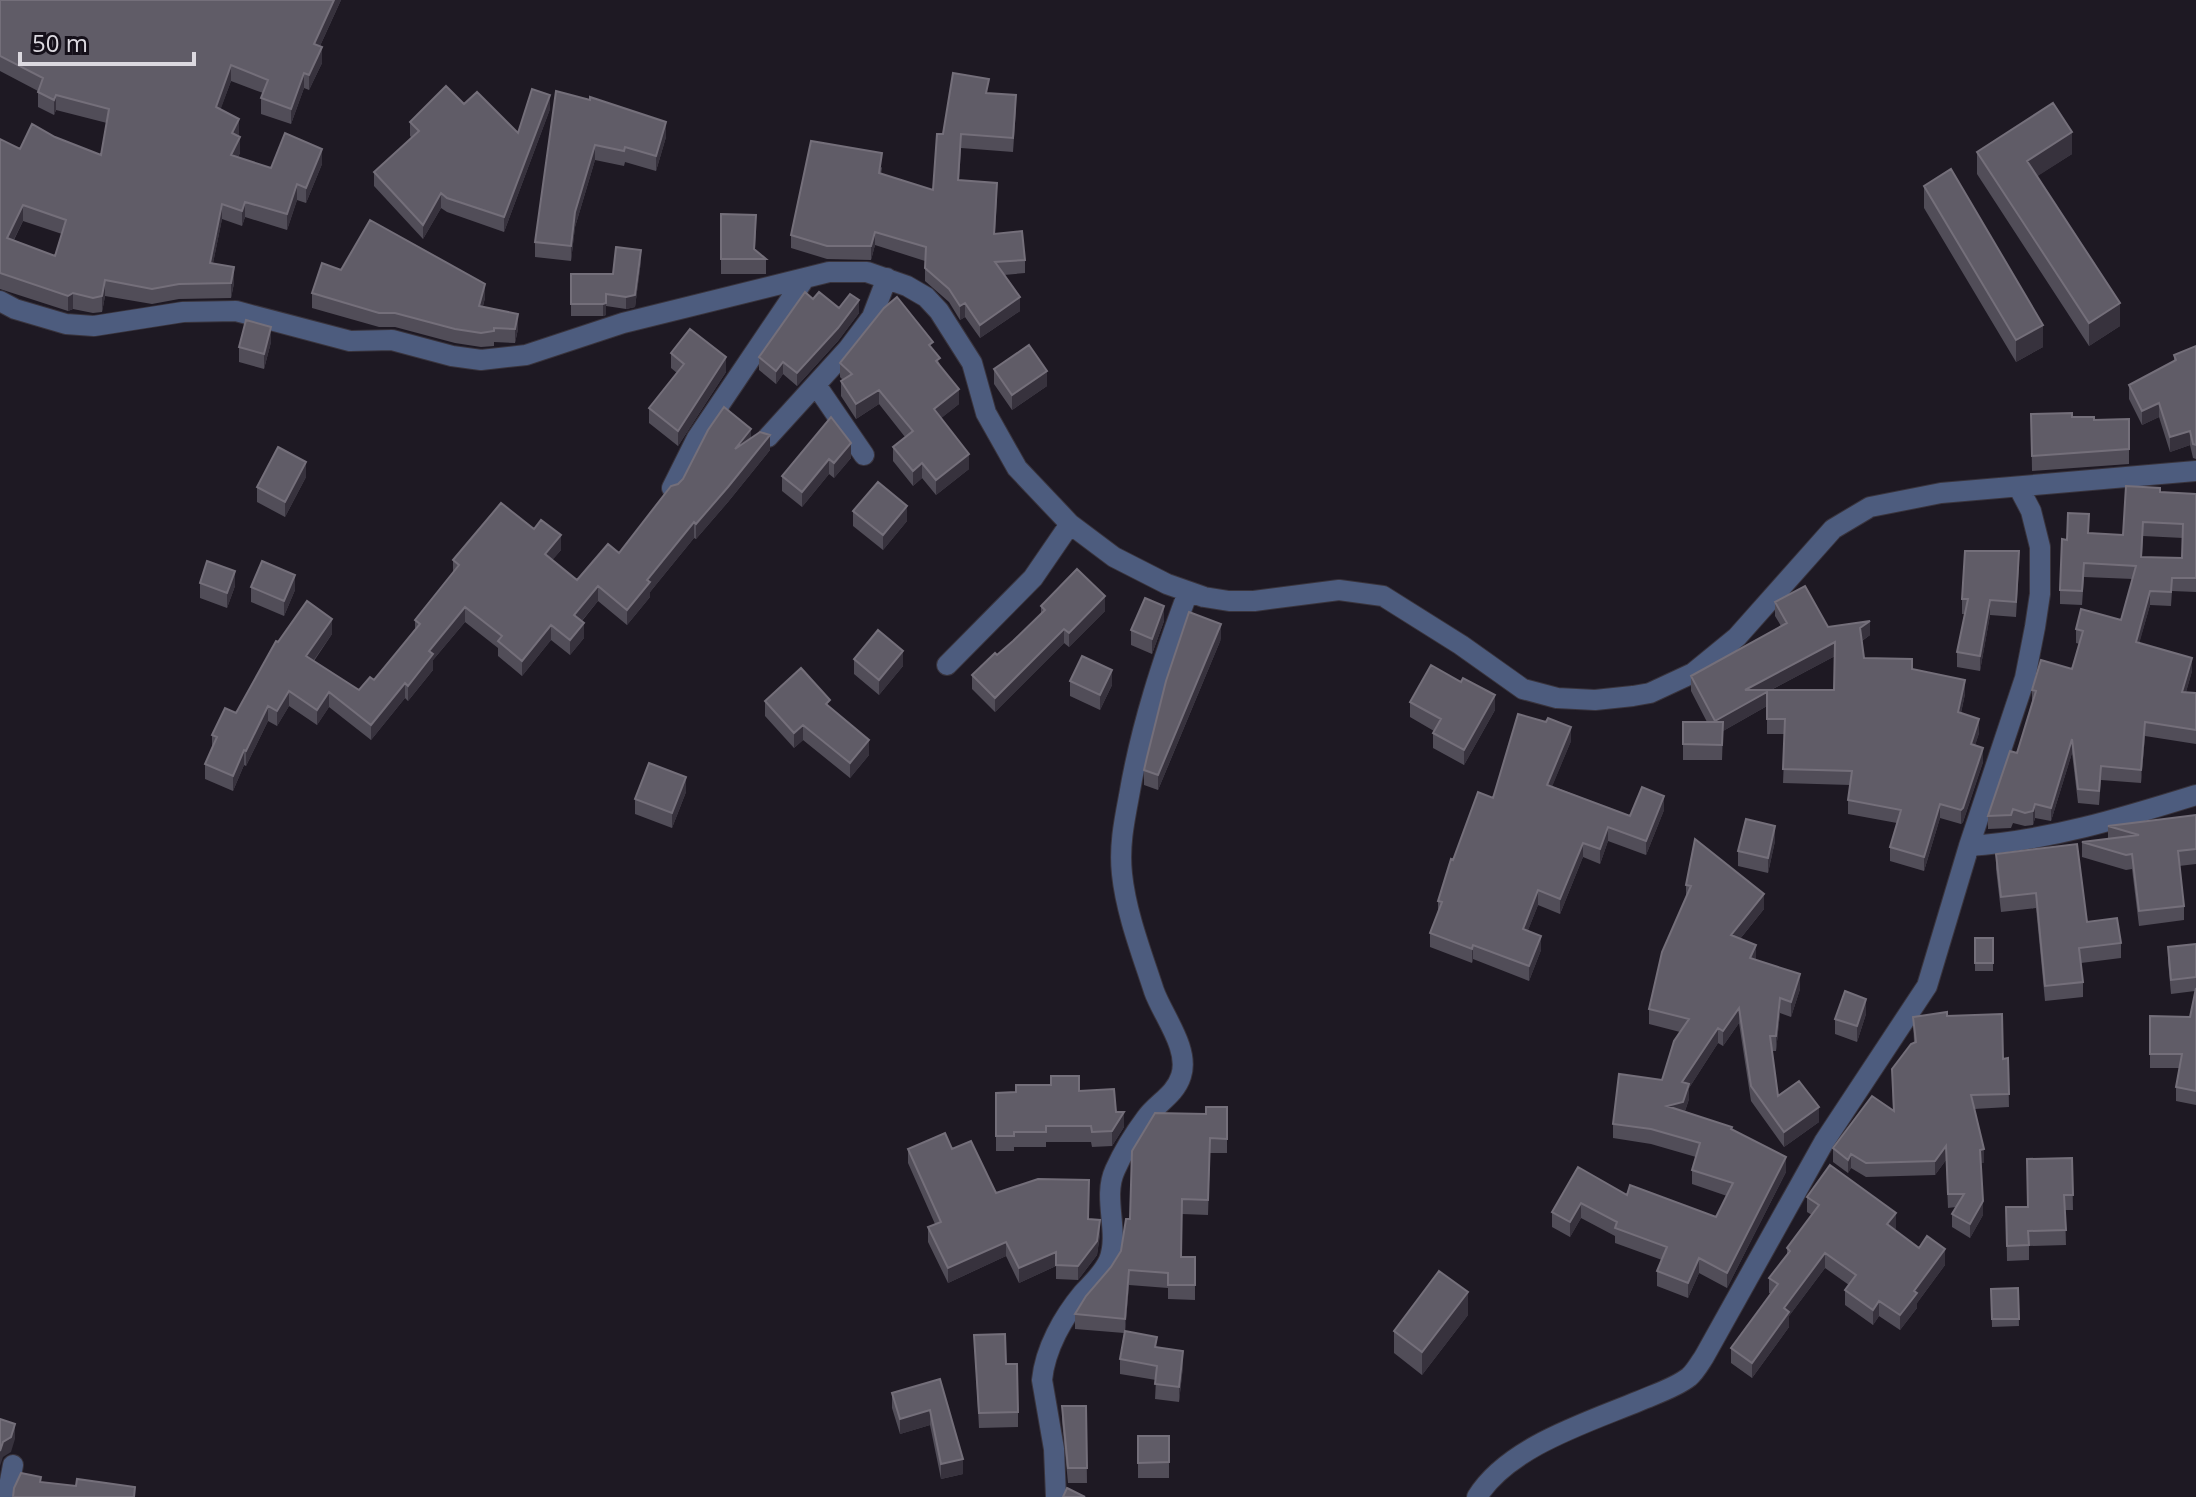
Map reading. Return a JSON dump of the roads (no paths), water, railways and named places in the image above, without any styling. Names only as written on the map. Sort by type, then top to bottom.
[{"type":"street","points":[[0,301],[15,309],[66,324],[94,326],[183,312],[236,311],[350,341],[392,340],[452,356],[481,360],[526,355],[623,323],[829,272],[867,272],[907,286],[926,297],[950,326],[972,363],[986,413],[1013,460],[1070,524],[1114,557],[1145,575],[1188,592],[1229,601],[1254,601],[1339,590],[1383,596],[1523,689],[1557,698],[1614,699],[1650,693],[1693,673],[1737,637],[1833,529],[1870,507],[1941,493],[2196,471]]},
{"type":"street","points":[[672,488],[697,438],[805,278]]},
{"type":"street","points":[[768,437],[848,349],[872,317],[887,278]]},
{"type":"street","points":[[816,385],[864,455]]},
{"type":"street","points":[[1477,1497],[1485,1484],[1512,1459],[1690,1376],[1704,1357],[1824,1142],[1927,986],[1969,846],[2025,678],[2040,594],[2040,547],[2031,511],[2019,488]]},
{"type":"street","points":[[947,665],[1033,578],[1070,524]]},
{"type":"street","points":[[1056,1497],[1054,1449],[1042,1380],[1043,1369],[1049,1349],[1069,1311],[1099,1277],[1109,1260],[1113,1238],[1113,1173],[1148,1115],[1173,1091],[1181,1076],[1183,1061],[1155,994],[1127,906],[1121,843],[1136,757],[1157,676],[1188,592]]},
{"type":"street","points":[[1969,846],[2015,843],[2051,835],[2196,795]]},
{"type":"street","points":[[7,1497],[13,1465]]}]
